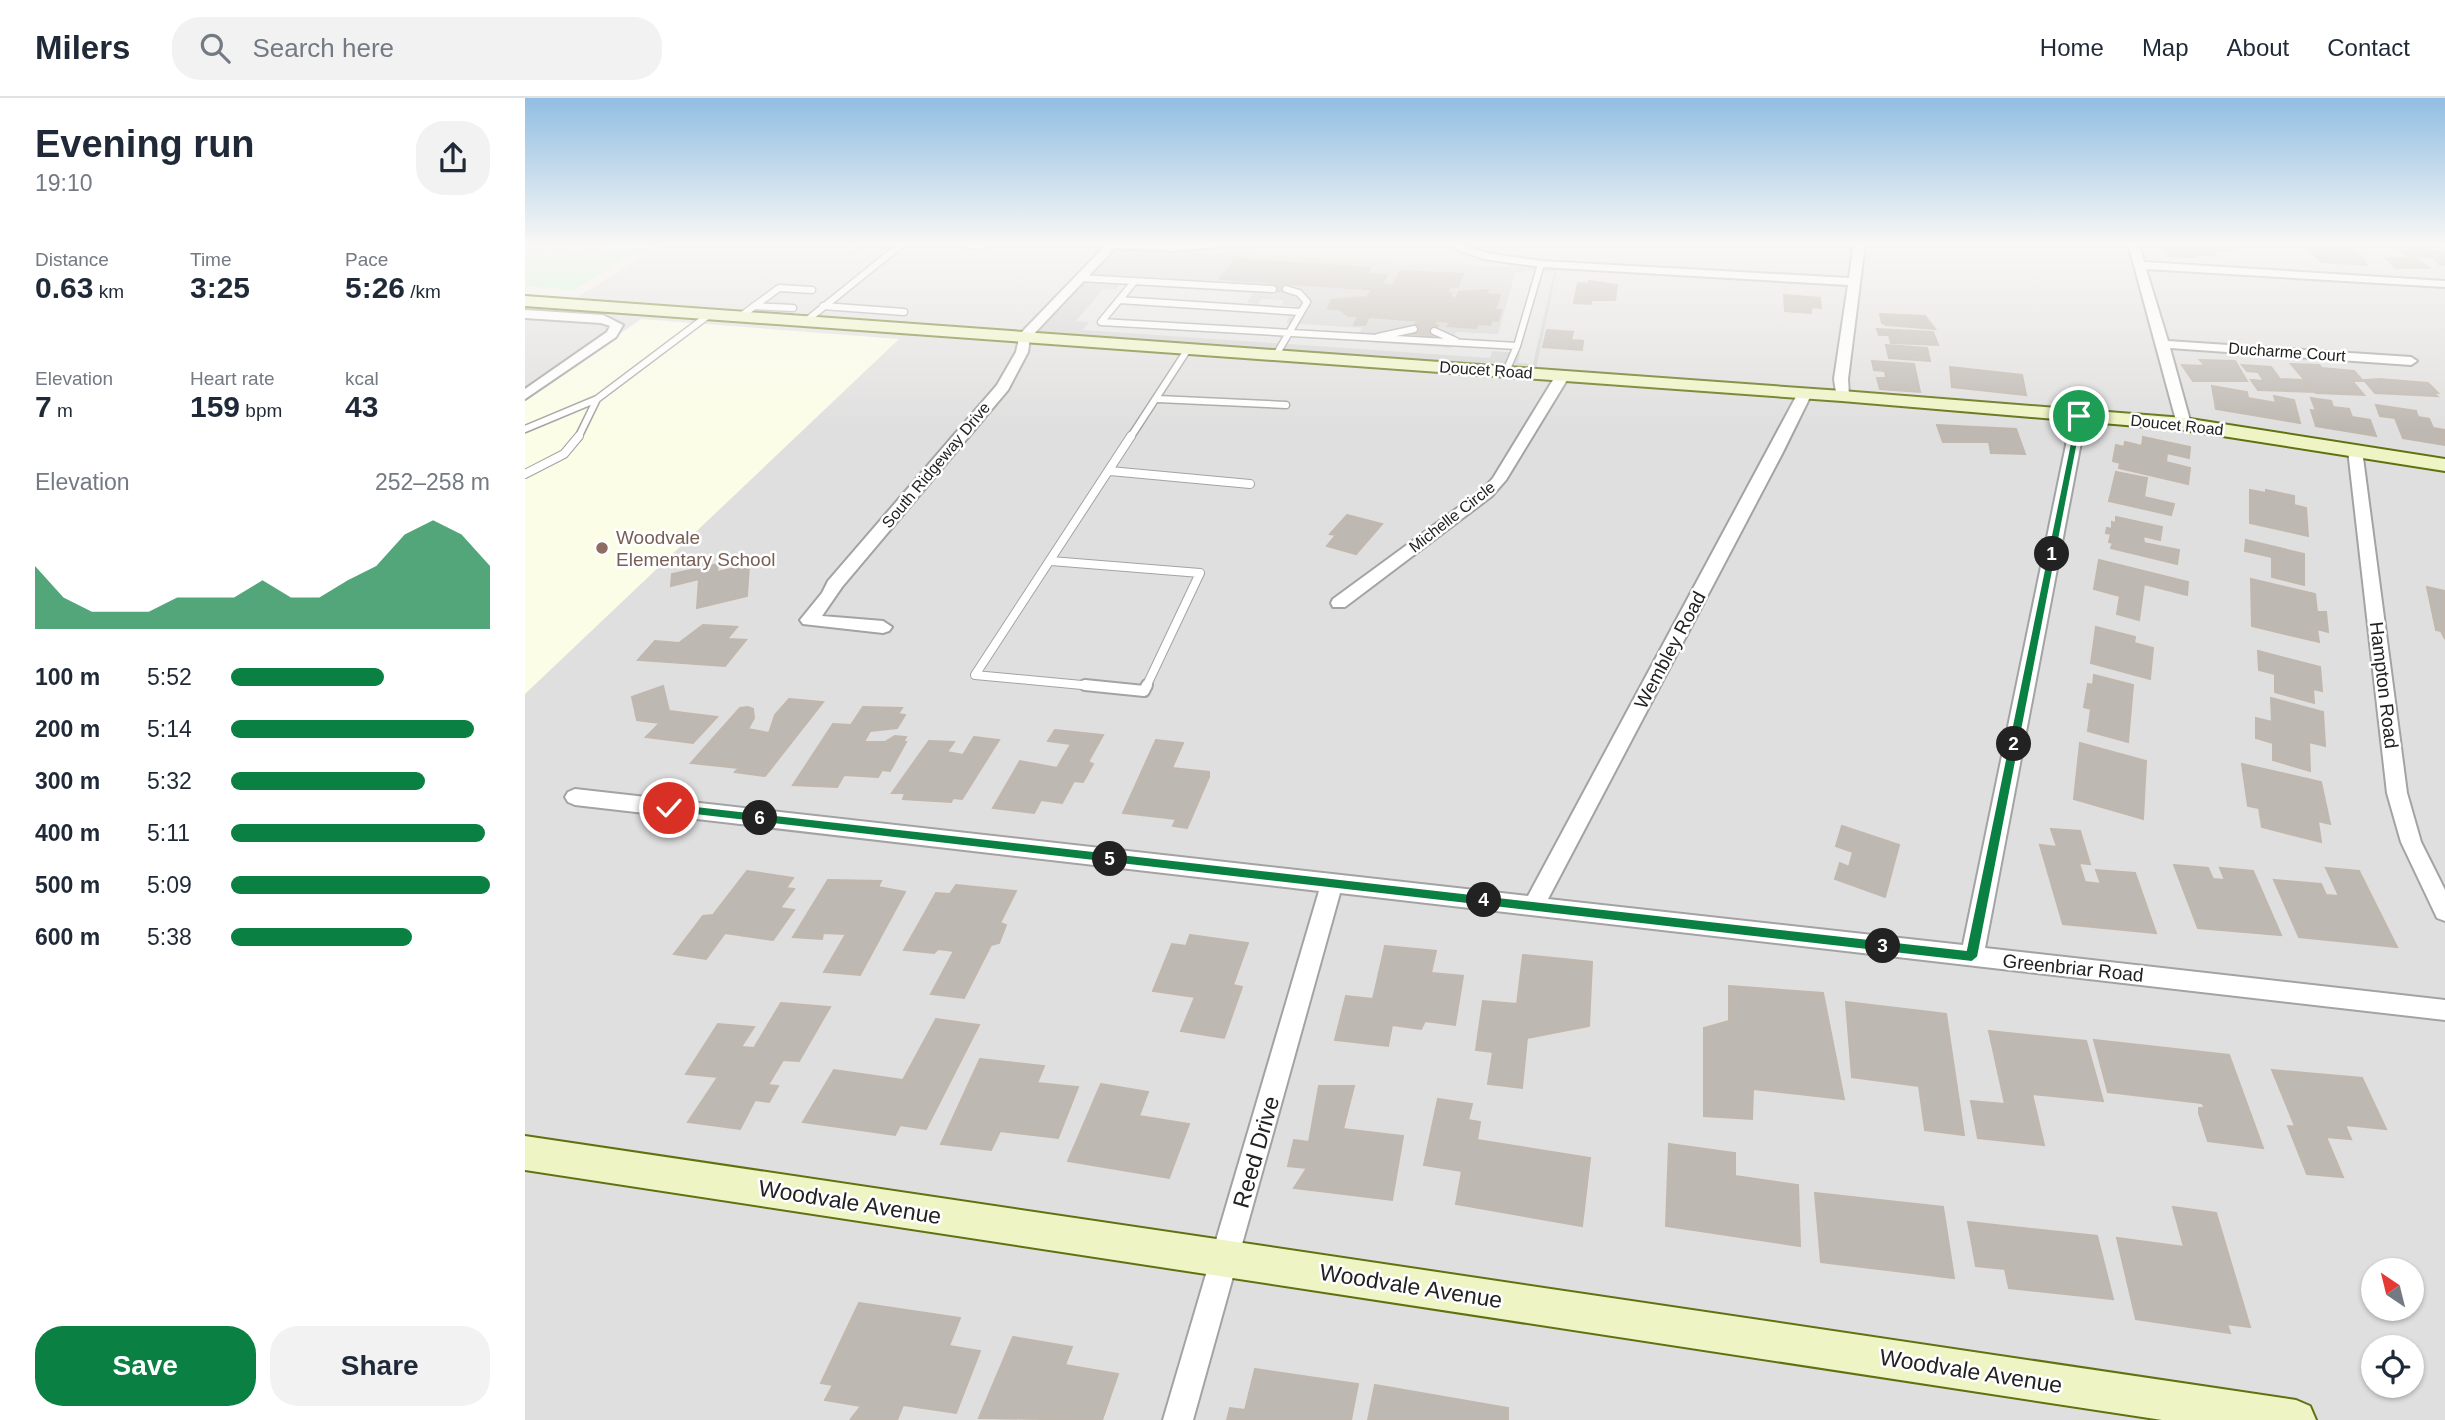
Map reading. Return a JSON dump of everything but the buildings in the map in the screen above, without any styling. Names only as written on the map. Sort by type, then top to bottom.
[{"type":"street","name":"Doucet Road","points":[[578,305],[710,314],[748,311],[1024,337],[1804,393],[2184,424],[2445,465]]},
{"type":"street","points":[[1024,337],[1055,305]]},
{"type":"street","points":[[1842,396],[1841,379],[1852,305]]},
{"type":"street","points":[[2152,305],[2184,424]]},
{"type":"street","points":[[525,314],[603,319],[617,325],[612,334],[525,395]]},
{"type":"street","name":"South Ridgeway Drive","points":[[883,627],[809,620],[830,595],[834,585],[1003,387],[1021,352],[1024,337]]},
{"type":"street","name":"Ducharme Court","points":[[2163,344],[2411,360]]},
{"type":"street","name":"Michelle Circle","points":[[1339,603],[1487,493],[1499,480],[1563,375]]},
{"type":"street","name":"Wembley Road","points":[[1534,905],[1768,467],[1804,393]]},
{"type":"street","points":[[1972,957],[2079,416]]},
{"type":"street","name":"Hampton Road","points":[[2355,450],[2397,793],[2411,842],[2445,912]]},
{"type":"street","name":"Greenbriar Road","points":[[575,797],[2445,1010]]},
{"type":"street","name":"Reed Drive","points":[[1178,1420],[1332,884]]},
{"type":"street","name":"Woodvale Avenue","points":[[525,1153],[2296,1420]]},
{"type":"lane","points":[[748,311],[757,305]]},
{"type":"lane","points":[[1115,305],[1101,322],[1371,340],[1517,346]]},
{"type":"lane","points":[[1190,305],[1301,312]]},
{"type":"lane","points":[[1276,355],[1305,305]]},
{"type":"lane","points":[[1506,371],[1517,346],[1529,305]]},
{"type":"lane","points":[[800,315],[823,306],[904,312]]},
{"type":"lane","points":[[525,429],[597,399],[710,314]]},
{"type":"lane","points":[[1371,340],[1414,329]]},
{"type":"lane","points":[[1434,331],[1457,342]]},
{"type":"lane","points":[[1051,561],[1200,573],[1144,691],[975,676],[1188,349]]},
{"type":"lane","points":[[1158,398],[1286,405]]},
{"type":"lane","points":[[525,474],[564,457],[576,445],[597,399]]},
{"type":"lane","points":[[1110,471],[1249,484]]},
{"type":"shaded area","points":[[525,305],[2445,305],[2445,1420],[525,1420]]},
{"type":"shaded area","points":[[1063,305],[1550,305],[1536,369],[1035,334]]},
{"type":"shaded area","points":[[1090,305],[1282,305],[1295,306],[1286,323],[1362,328],[1356,341],[1451,348],[1456,332],[1498,334],[1506,305],[1547,305],[1533,364],[1518,363],[1520,353],[1492,351],[1490,358],[1083,330],[1089,322],[1076,321]]},
{"type":"shaded area","name":"Woodvale Elementary School","points":[[641,319],[899,339],[525,694],[525,401]]},
{"type":"place","name":"Woodvale Elementary School","points":[[602,548]]},
{"type":"route","points":[[669,808],[1972,957],[2079,416]]}]
